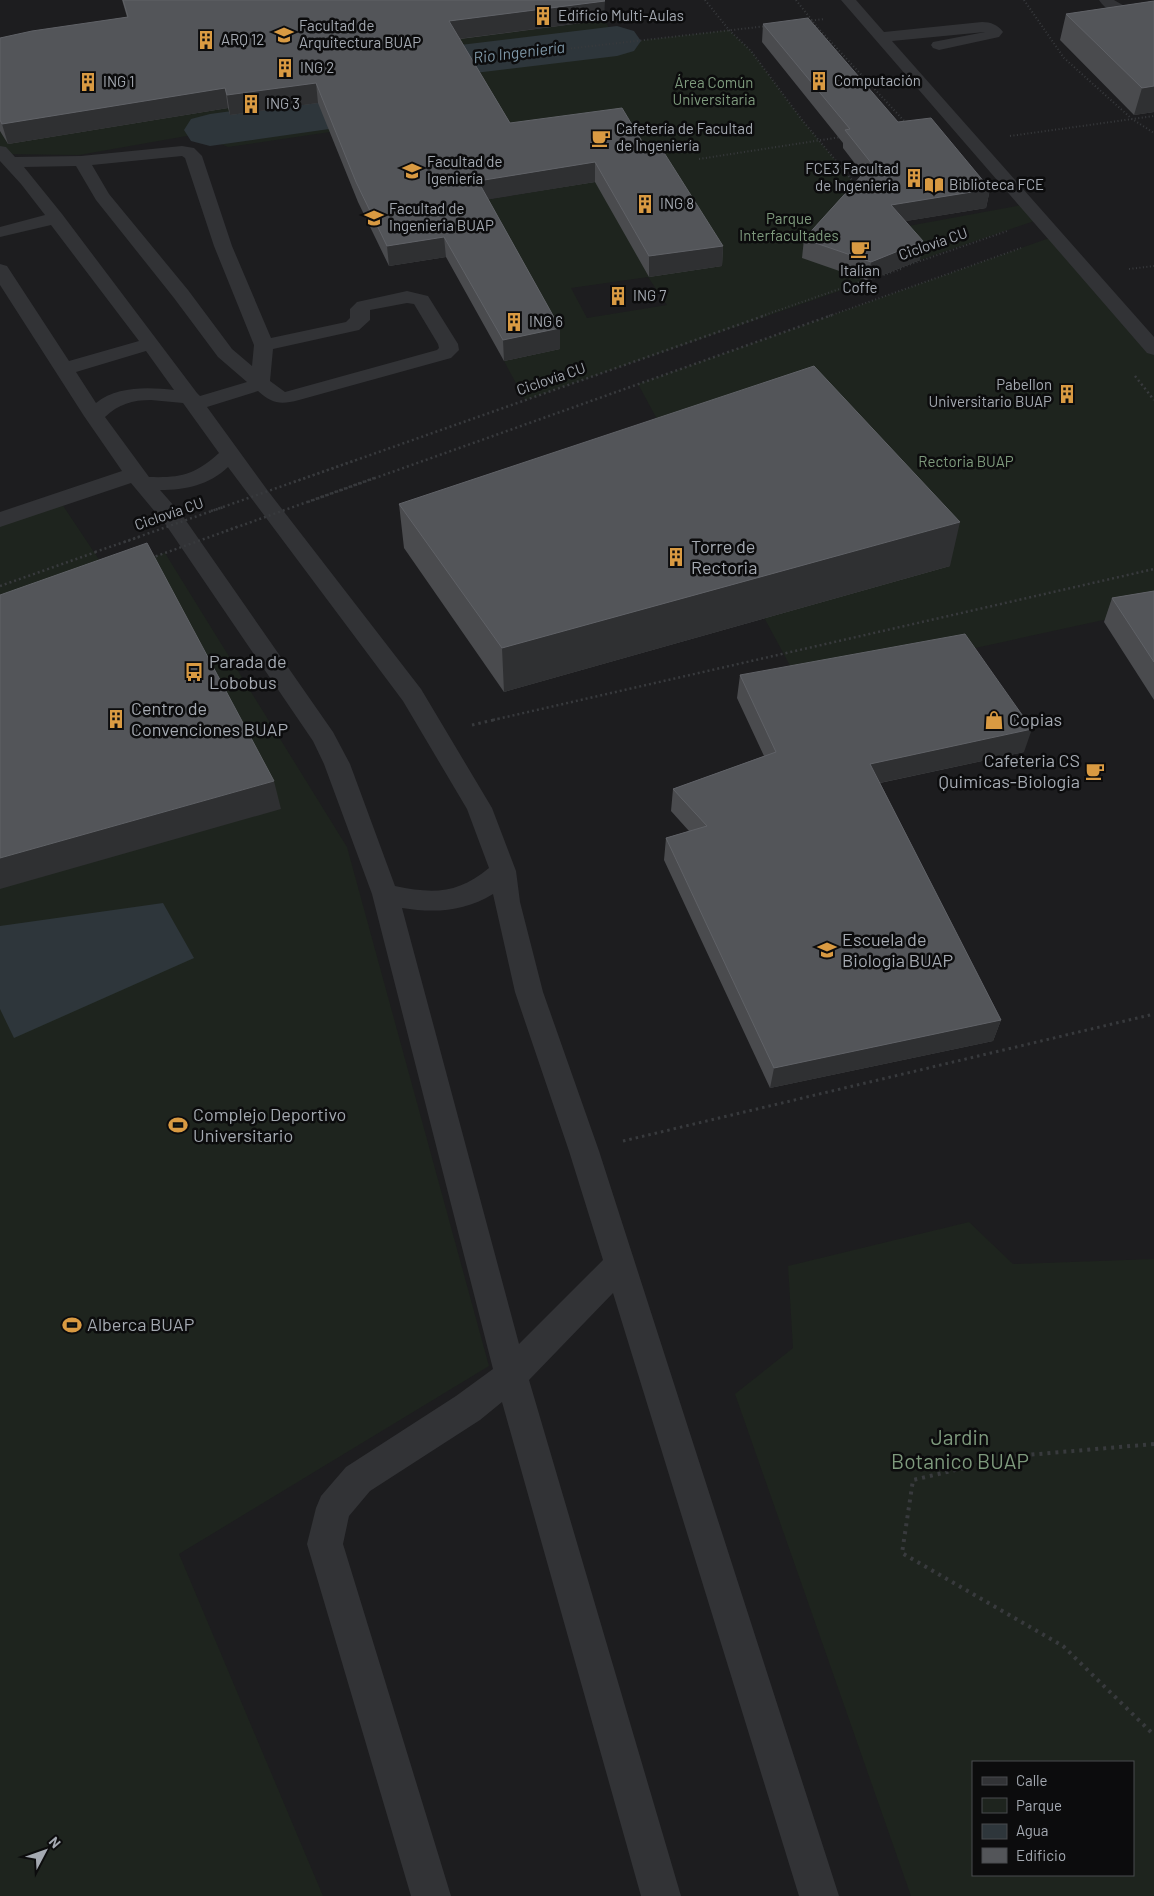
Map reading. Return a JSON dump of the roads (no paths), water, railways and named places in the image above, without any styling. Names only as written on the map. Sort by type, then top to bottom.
[{"type":"street","points":[[848,0],[1154,349]]},
{"type":"street","points":[[1106,0],[1121,12],[1133,16],[1154,17]]},
{"type":"street","points":[[881,37],[982,27],[988,27],[995,32],[988,36],[938,45]]},
{"type":"street","points":[[5,157],[81,160],[182,151],[188,152],[193,156],[223,246],[264,345],[260,384]]},
{"type":"street","points":[[5,157],[27,180],[56,218],[194,401],[259,494],[412,695],[479,808],[502,871],[507,902],[529,992],[584,1151],[819,1896]]},
{"type":"street","points":[[81,160],[102,196],[181,294],[225,353],[275,395],[284,398],[292,396],[444,354],[448,350],[448,344],[421,300],[407,297],[364,306],[360,309],[360,320],[352,326],[264,345]]},
{"type":"street","points":[[0,232],[56,218]]},
{"type":"street","points":[[0,270],[94,416],[139,478],[177,540],[324,738],[337,764],[385,894],[510,1376],[661,1896]]},
{"type":"street","points":[[64,369],[151,344]]},
{"type":"street","points":[[94,416],[112,401],[131,394],[158,394],[194,401],[260,384]]},
{"type":"street","points":[[0,520],[139,478],[170,484],[188,481],[208,474],[230,453]]},
{"type":"street","points":[[385,894],[419,902],[442,902],[469,896],[488,885],[502,871]]},
{"type":"street","points":[[431,1896],[325,1544],[333,1508],[358,1479],[468,1408],[510,1376],[619,1265]]},
{"type":"water","points":[[163,903],[194,958],[14,1038],[0,1009],[0,926]]},
{"type":"waterway","name":"Rio Ingeniería","points":[[210,130],[420,101],[402,67],[617,41]]},
{"type":"place","name":"Edificio Multi-Aulas","points":[[543,16]]},
{"type":"place","name":"Facultad de Arquitectura BUAP","points":[[284,35]]},
{"type":"place","name":"ARQ 12","points":[[206,40]]},
{"type":"place","name":"ING 2","points":[[285,68]]},
{"type":"place","name":"Computación","points":[[819,81]]},
{"type":"place","name":"ING 1","points":[[88,82]]},
{"type":"place","name":"ING 3","points":[[251,104]]},
{"type":"place","name":"Cafetería de Facultad de Ingeniería","points":[[601,138]]},
{"type":"place","name":"Facultad de Igeniería","points":[[412,171]]},
{"type":"place","name":"FCE3 Facultad de Ingenieria","points":[[914,178]]},
{"type":"place","name":"Biblioteca FCE","points":[[934,185]]},
{"type":"place","name":"ING 8","points":[[645,204]]},
{"type":"place","name":"Facultad de Ingenieria BUAP","points":[[374,218]]},
{"type":"place","name":"Italian Coffe","points":[[860,249]]},
{"type":"place","name":"ING 7","points":[[618,296]]},
{"type":"place","name":"ING 6","points":[[514,322]]},
{"type":"place","name":"Pabellon Universitario BUAP","points":[[1067,394]]},
{"type":"place","name":"Torre de Rectoria","points":[[676,557]]},
{"type":"place","name":"Parada de Lobobus","points":[[194,672]]},
{"type":"place","name":"Centro de Convenciones BUAP","points":[[116,719]]},
{"type":"place","name":"Copias","points":[[994,720]]},
{"type":"place","name":"Cafeteria CS Quimicas-Biologia","points":[[1095,771]]},
{"type":"place","name":"Escuela de Biologia BUAP","points":[[827,950]]},
{"type":"place","name":"Complejo Deportivo Universitario","points":[[178,1125]]},
{"type":"place","name":"Alberca BUAP","points":[[72,1325]]},
{"type":"park label","name":"Área Común Universitaria","points":[[714,92]]},
{"type":"park label","name":"Parque Interfacultades","points":[[789,228]]},
{"type":"park label","name":"Rectoria BUAP","points":[[966,462]]},
{"type":"park label","name":"Jardin Botanico BUAP","points":[[960,1450]]}]
